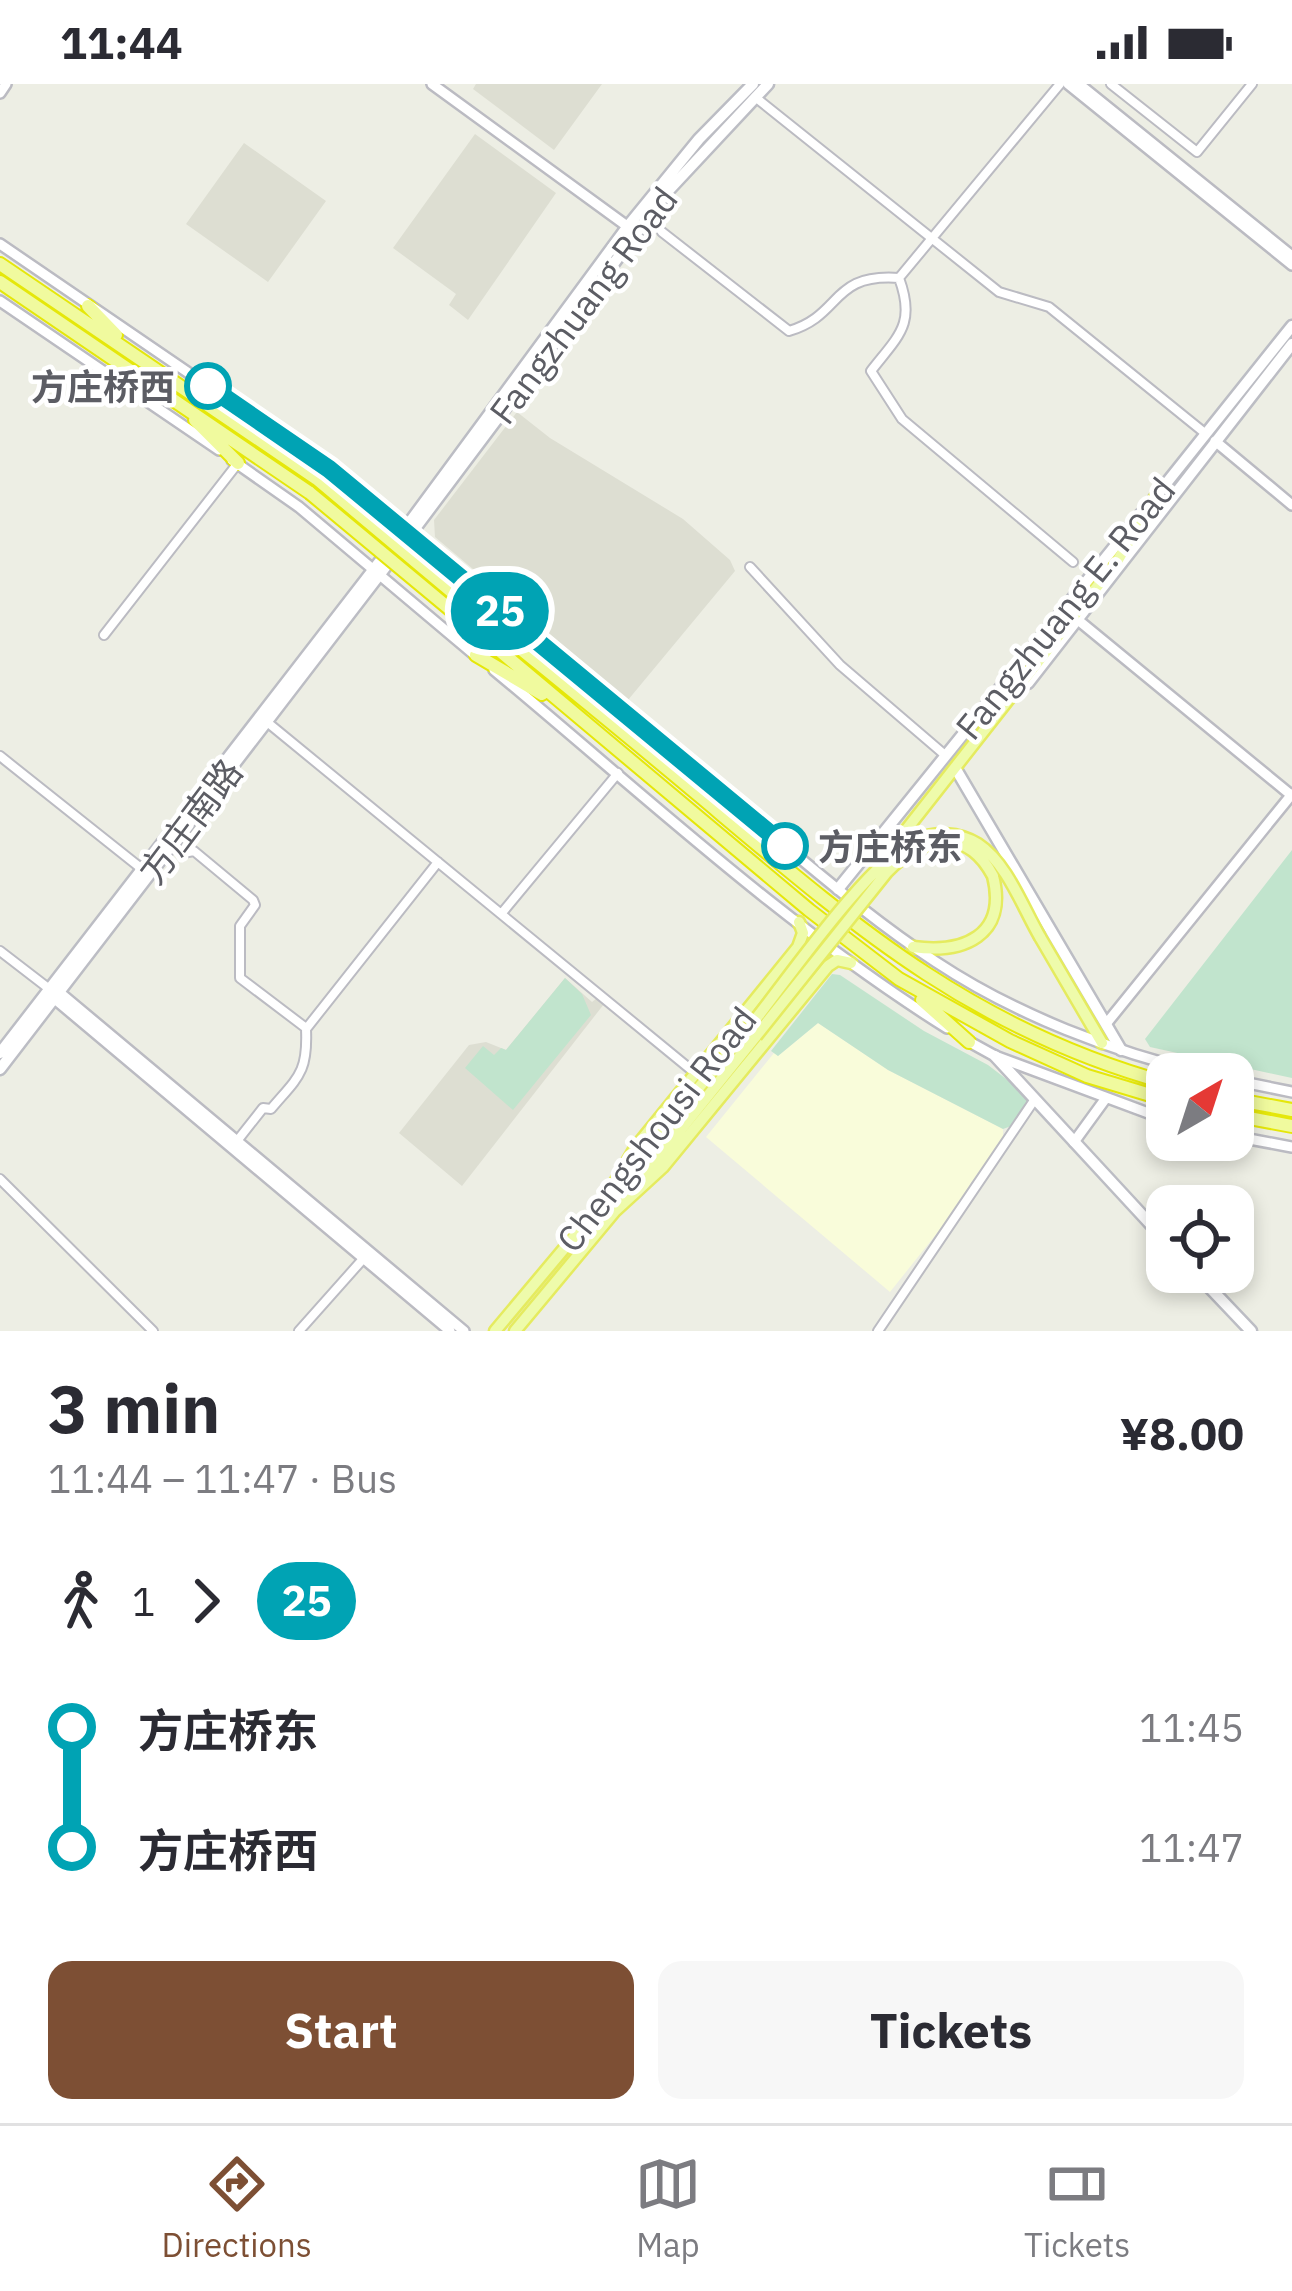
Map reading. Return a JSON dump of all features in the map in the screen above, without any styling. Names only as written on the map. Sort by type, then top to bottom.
[{"type":"highway","points":[[0,264],[317,479],[569,709],[899,979],[969,1042]]},
{"type":"highway","points":[[0,282],[310,493],[672,772],[859,929],[933,981],[1050,1041],[1146,1075]]},
{"type":"highway","points":[[88,306],[138,357]]},
{"type":"highway","points":[[178,402],[238,464]]},
{"type":"highway","points":[[476,656],[569,709]]},
{"type":"highway","points":[[672,772],[736,805]]},
{"type":"highway","points":[[899,979],[1010,1041],[1087,1076],[1146,1094]]},
{"type":"highway","points":[[1254,1104],[1292,1110]]},
{"type":"highway","points":[[1254,1119],[1292,1126]]},
{"type":"main road","points":[[754,91],[767,84]]},
{"type":"main road","name":"Fangzhuang Road","points":[[375,570],[699,139],[754,91]]},
{"type":"main road","name":"Fangzhuang E. Road","points":[[838,889],[1156,496],[1210,438],[1292,326]]},
{"type":"main road","points":[[853,901],[1078,620],[1210,438],[1292,344]]},
{"type":"main road","points":[[615,1211],[902,830],[1118,560],[1156,496]]},
{"type":"main road","name":"方庄南路","points":[[54,994],[266,721],[375,570]]},
{"type":"main road","name":"方庄南路","points":[[0,1070],[142,869],[375,570]]},
{"type":"main road","points":[[957,771],[1121,1050]]},
{"type":"main road","points":[[868,879],[914,841],[932,835],[959,836],[990,855],[1102,1043]]},
{"type":"main road","points":[[604,1201],[887,872],[909,853],[933,842],[957,844],[979,856],[992,876],[994,911],[977,937],[952,949],[913,946]]},
{"type":"main road","name":"Chengshousi Road","points":[[495,1331],[604,1201],[635,1148],[798,947],[803,933],[799,922]]},
{"type":"main road","name":"Chengshousi Road","points":[[515,1331],[615,1211],[663,1167],[827,966],[837,960],[851,963]]},
{"type":"main road","points":[[0,1053],[54,994]]},
{"type":"main road","points":[[753,1003],[775,1002],[781,1012],[779,1024]]},
{"type":"main road","points":[[995,1056],[1146,1219]]},
{"type":"main road","points":[[1214,1293],[1246,1329]]},
{"type":"street","points":[[0,93],[7,84]]},
{"type":"street","points":[[432,84],[632,229]]},
{"type":"street","points":[[662,232],[789,332],[813,324],[856,280],[898,278],[1064,84],[1292,266]]},
{"type":"street","points":[[1111,84],[1198,152],[1252,84]]},
{"type":"street","points":[[1084,86],[1292,256]]},
{"type":"street","points":[[754,91],[929,240],[999,292],[1049,307],[1292,505]]},
{"type":"street","points":[[0,244],[297,445],[913,946],[1020,1008],[1146,1058]]},
{"type":"street","points":[[898,278],[908,304],[904,328],[871,371],[902,419],[1073,562]]},
{"type":"street","points":[[0,301],[238,464],[375,570],[851,963],[995,1056],[1146,1112]]},
{"type":"street","points":[[104,635],[238,464]]},
{"type":"street","points":[[750,567],[840,665],[945,754]]},
{"type":"street","points":[[1078,620],[1292,795],[1106,1024]]},
{"type":"street","points":[[266,721],[695,1073]]},
{"type":"street","points":[[1,759],[142,869]]},
{"type":"street","points":[[502,914],[618,773]]},
{"type":"street","points":[[172,844],[183,853],[194,851],[253,900],[255,905],[240,926],[240,978],[307,1029]]},
{"type":"street","points":[[237,1141],[262,1108],[271,1109],[302,1072],[308,1059],[307,1029],[438,862]]},
{"type":"street","points":[[0,951],[464,1331]]},
{"type":"street","points":[[54,994],[450,1331]]},
{"type":"street","points":[[1254,1084],[1292,1092]]},
{"type":"street","points":[[1074,1142],[1106,1098]]},
{"type":"street","points":[[878,1331],[1035,1100]]},
{"type":"street","points":[[1254,1140],[1292,1147]]},
{"type":"street","points":[[0,1179],[153,1331]]},
{"type":"street","points":[[299,1331],[363,1258]]},
{"type":"shaded area","points":[[476,84],[602,84],[554,150],[473,89]]},
{"type":"shaded area","points":[[475,134],[556,193],[468,320],[449,305],[456,294],[393,248]]},
{"type":"shaded area","points":[[244,143],[326,201],[268,282],[186,224]]},
{"type":"shaded area","points":[[517,412],[550,438],[683,519],[730,560],[735,571],[628,700],[435,537],[434,520]]},
{"type":"shaded area","points":[[1292,850],[1292,1078],[1254,1070],[1254,1053],[1177,1053],[1150,1047],[1145,1039]]},
{"type":"shaded area","points":[[832,974],[988,1065],[1031,1098],[1014,1125],[1003,1129],[888,1070],[818,1023],[778,1056],[771,1051]]},
{"type":"shaded area","points":[[565,978],[592,1002],[597,998],[604,1004],[462,1186],[399,1133],[469,1045],[486,1042],[506,1050]]},
{"type":"shaded area","points":[[565,978],[582,994],[591,1015],[513,1110],[465,1068],[483,1046],[494,1055],[501,1048],[506,1050]]},
{"type":"shaded area","points":[[818,1023],[888,1070],[1003,1129],[1003,1140],[970,1184],[973,1188],[890,1292],[706,1137],[774,1053],[778,1056]]},
{"type":"bus line","name":"25","points":[[208,386],[329,469],[785,846]]},
{"type":"place","name":"方庄桥西","points":[[208,386]]},
{"type":"place","name":"方庄桥东","points":[[785,846]]}]
